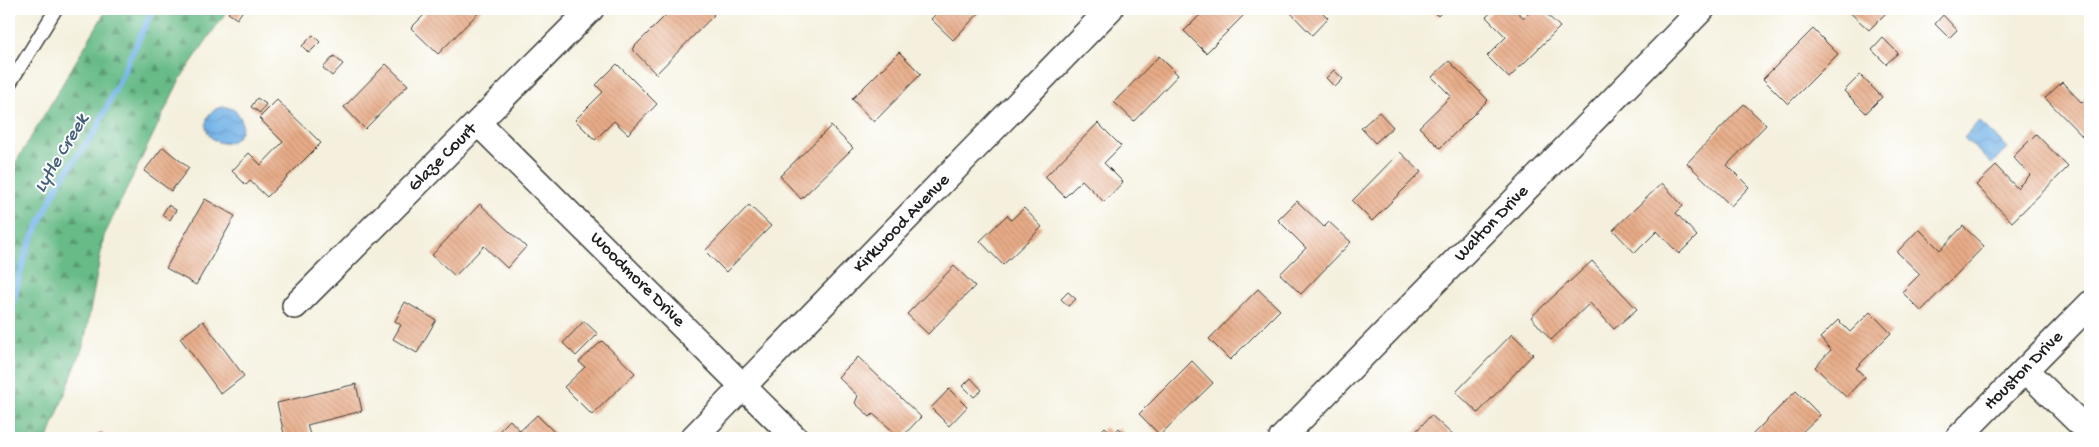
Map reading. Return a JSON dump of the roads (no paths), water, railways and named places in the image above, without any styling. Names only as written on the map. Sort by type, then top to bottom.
[{"type":"street","name":"Glaze Court","points":[[295,306],[591,9]]},
{"type":"street","name":"Kirkwood Avenue","points":[[694,438],[1110,9]]},
{"type":"street","name":"Walton Drive","points":[[1282,438],[1702,9]]},
{"type":"street","name":"Woodmore Drive","points":[[478,123],[795,438]]},
{"type":"street","name":"Houston Drive","points":[[1958,438],[2090,304]]},
{"type":"street","points":[[2025,370],[2090,433]]},
{"type":"lane","points":[[9,85],[56,9]]},
{"type":"water","points":[[224,107],[231,108],[237,112],[241,118],[241,132],[237,138],[231,142],[224,143],[217,142],[211,138],[207,132],[206,125],[207,118],[211,112],[217,108]]},
{"type":"water","points":[[1979,121],[2008,148],[1992,164],[1964,138]]},
{"type":"waterway","name":"Lytle Creek","points":[[9,318],[26,251],[60,181],[96,130],[153,9]]}]
